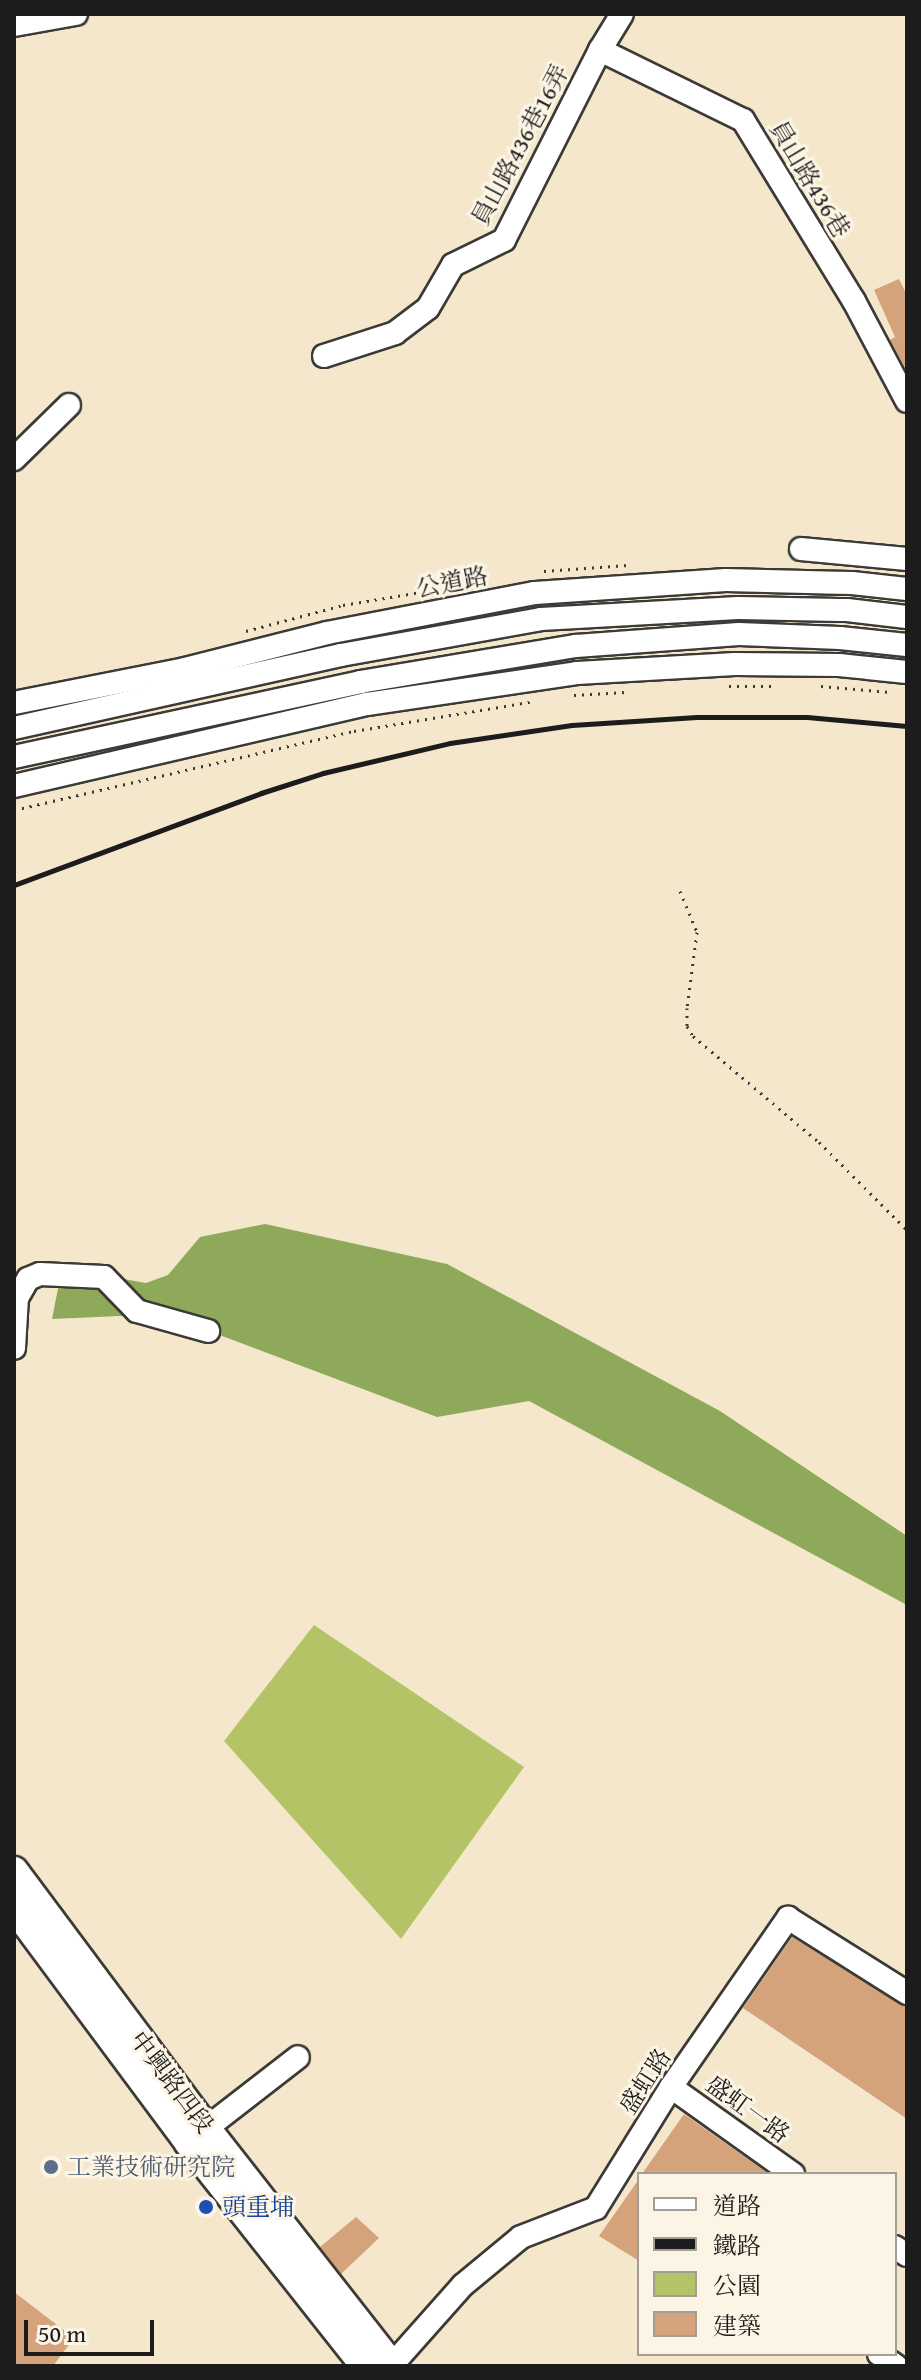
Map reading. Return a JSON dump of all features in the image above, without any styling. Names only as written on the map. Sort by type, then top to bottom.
[{"type":"main road","name":"中興路四段","points":[[14,1871],[196,2134],[365,2366]]},
{"type":"main road","name":"中興路四段","points":[[14,1907],[196,2134],[392,2366]]},
{"type":"street","points":[[14,25],[76,14]]},
{"type":"street","points":[[600,50],[622,14]]},
{"type":"street","name":"員山路436巷16弄","points":[[324,356],[395,333],[428,308],[453,265],[504,240],[600,50]]},
{"type":"street","name":"員山路436巷","points":[[600,50],[743,120],[854,301],[907,401]]},
{"type":"street","points":[[14,459],[69,405]]},
{"type":"street","points":[[801,549],[907,559]]},
{"type":"street","name":"公道路","points":[[14,703],[185,669],[327,633],[535,593],[726,580],[852,583],[907,589]]},
{"type":"street","points":[[14,728],[341,655],[541,619],[738,608],[847,610],[907,617]]},
{"type":"street","points":[[14,757],[360,682],[576,646],[739,634],[840,638],[907,645]]},
{"type":"street","points":[[14,786],[367,704],[577,673],[735,664],[839,665],[907,672]]},
{"type":"street","points":[[14,1348],[17,1298],[28,1279],[40,1274],[104,1277],[137,1311],[208,1331]]},
{"type":"street","name":"盛虹路","points":[[392,2366],[463,2285],[521,2237],[596,2208],[671,2087],[788,1918],[907,1993]]},
{"type":"street","points":[[196,2134],[298,2057]]},
{"type":"street","name":"盛虹一路","points":[[671,2087],[790,2172]]},
{"type":"path","points":[[724,686],[786,686]]},
{"type":"path","points":[[818,686],[892,692]]},
{"type":"path","points":[[570,695],[631,691]]},
{"type":"path","points":[[14,810],[354,731],[539,700]]},
{"type":"path","points":[[680,891],[697,932],[687,1008],[687,1026],[693,1036],[819,1142],[907,1230]]},
{"type":"green space","points":[[265,1224],[447,1264],[720,1411],[907,1536],[907,1605],[529,1401],[437,1417],[164,1314],[52,1319],[62,1268],[146,1283],[168,1275],[200,1237]]},
{"type":"green space","points":[[314,1625],[524,1767],[401,1939],[224,1741]]},
{"type":"building","points":[[899,279],[907,295],[907,371],[890,340],[895,337],[874,290]]},
{"type":"building","points":[[792,1937],[907,2007],[907,2119],[743,2008]]},
{"type":"building","points":[[684,2114],[766,2172],[643,2172]]},
{"type":"building","points":[[637,2182],[637,2260],[599,2236]]},
{"type":"building","points":[[356,2217],[379,2238],[341,2274],[320,2247]]},
{"type":"building","points":[[14,2292],[74,2338],[53,2366],[14,2366]]},
{"type":"railway","points":[[14,885],[261,793],[323,773],[450,743],[572,725],[697,717],[807,717],[907,726]]},
{"type":"place","name":"工業技術研究院","points":[[51,2167]]},
{"type":"place","name":"頭重埔","points":[[206,2207]]}]
